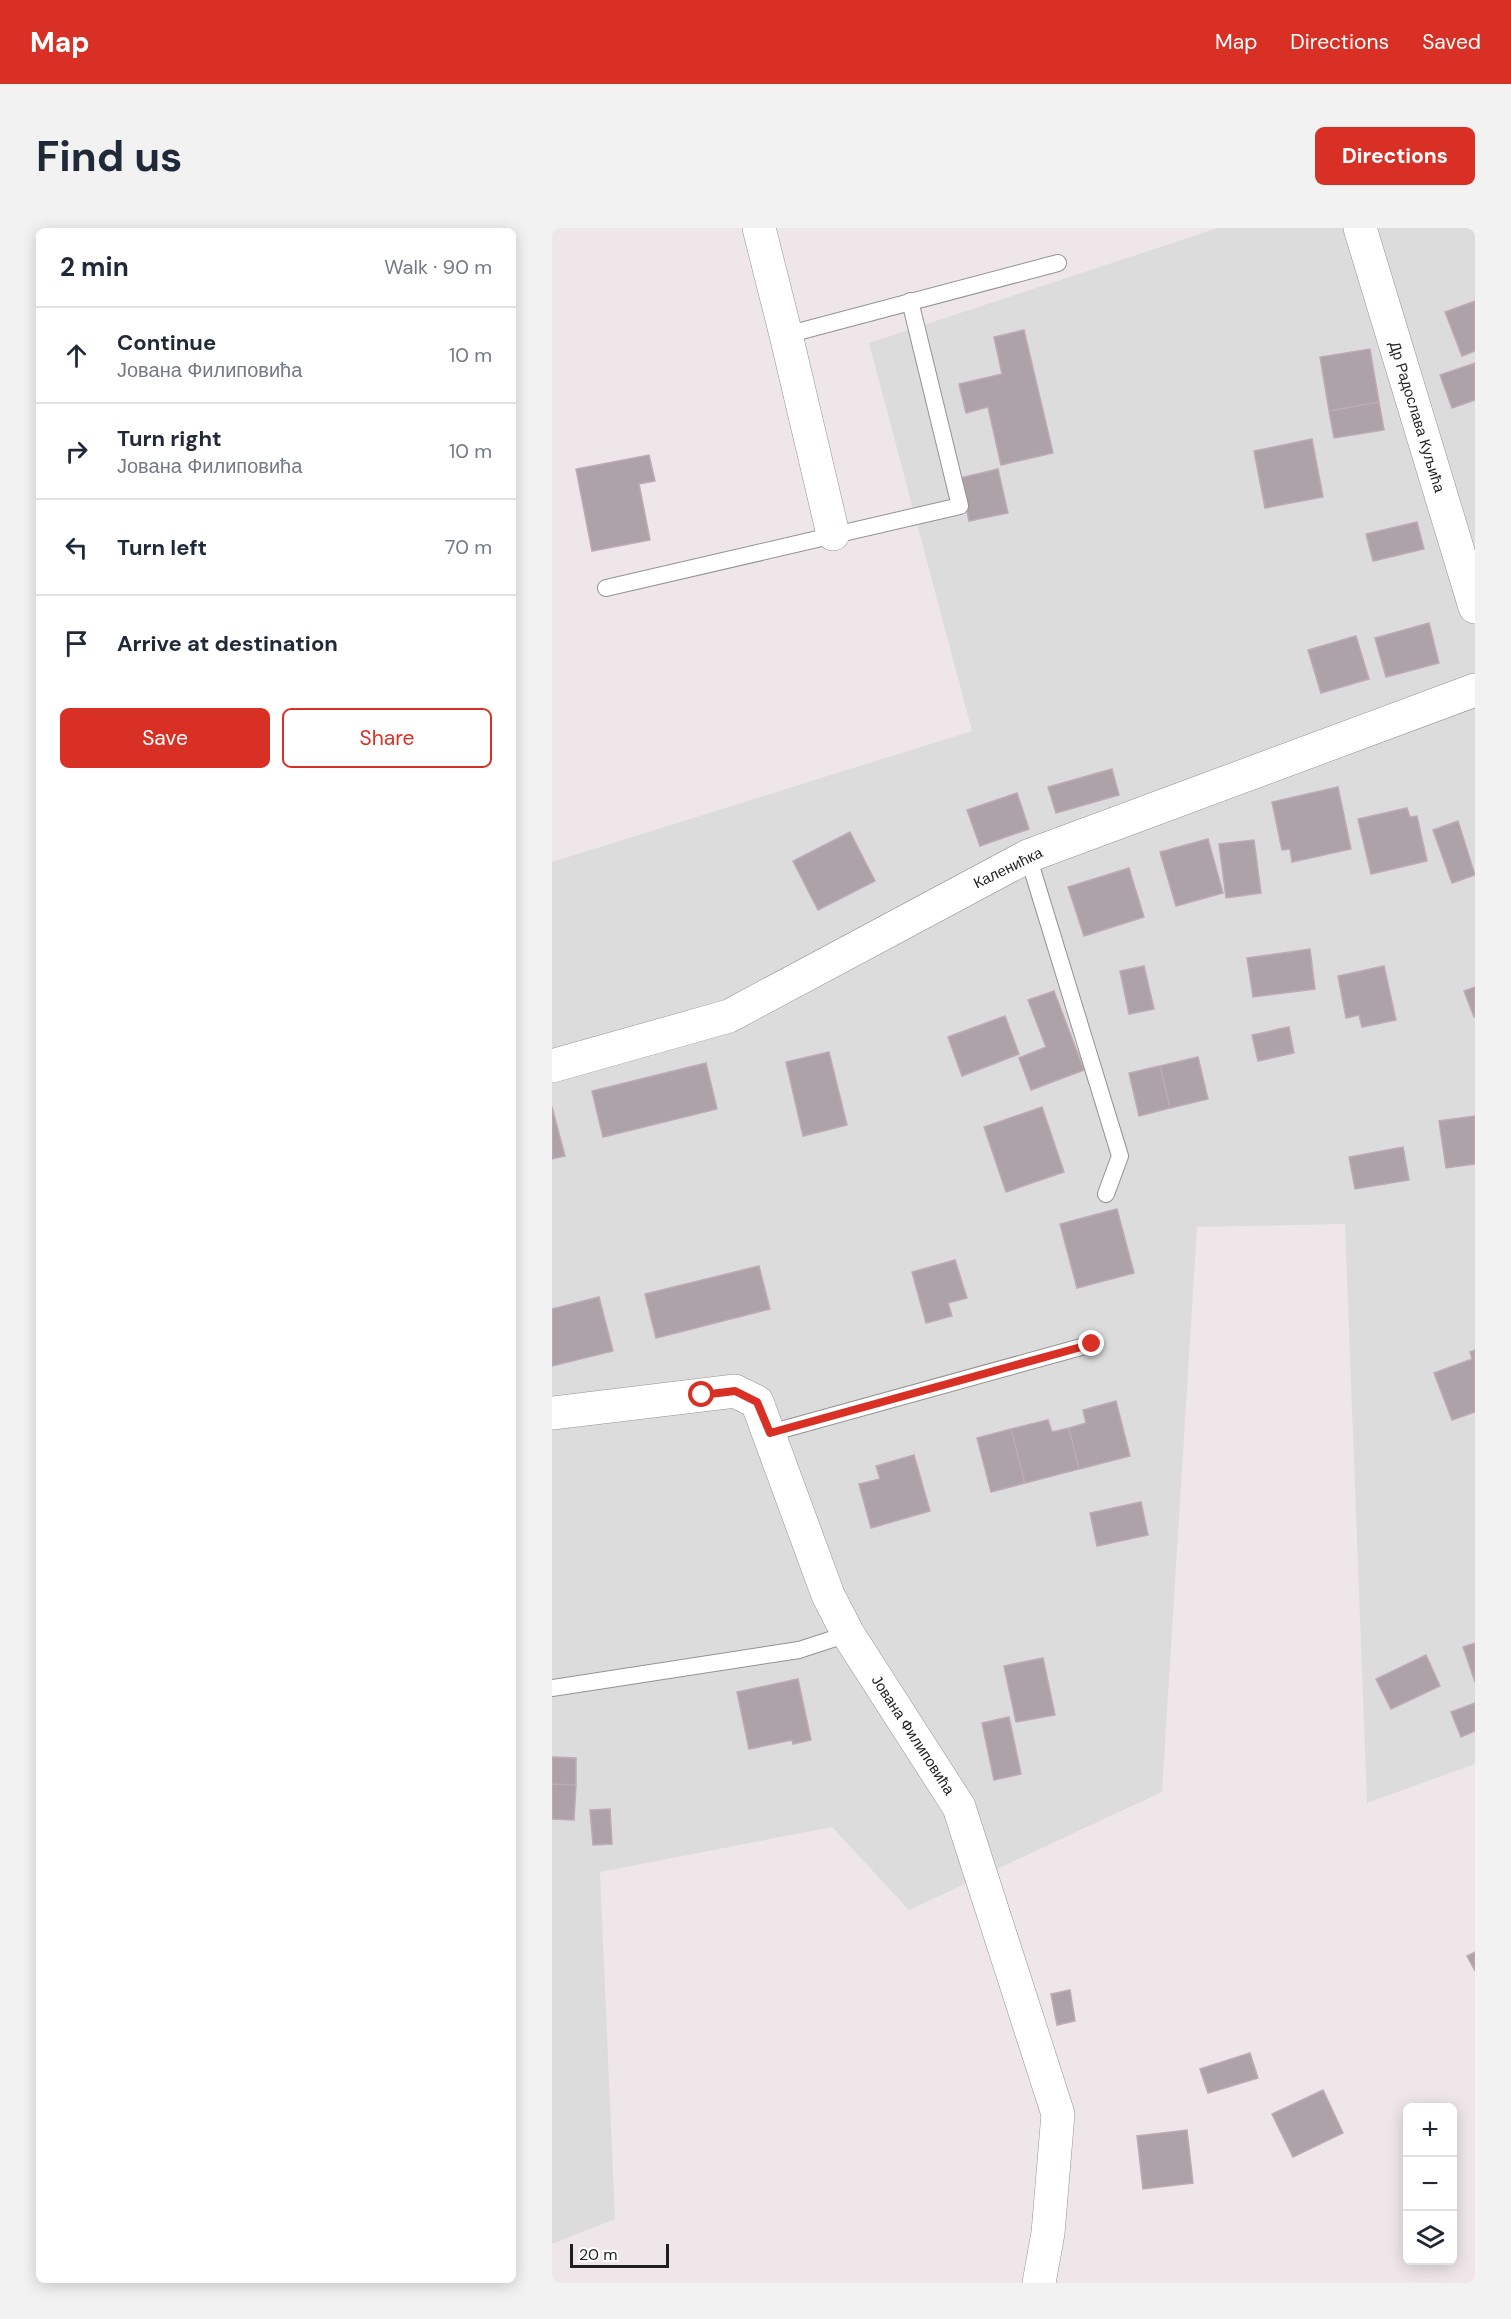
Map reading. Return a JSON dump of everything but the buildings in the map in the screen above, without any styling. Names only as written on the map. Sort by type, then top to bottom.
[{"type":"street","points":[[759,228],[833,534]]},
{"type":"street","name":"Др Радослава Куљића","points":[[1369,230],[1475,607]]},
{"type":"street","name":"Каленићка","points":[[552,1066],[729,1016],[1028,856],[1475,690]]},
{"type":"street","name":"Јована Филиповића","points":[[552,1413],[735,1391],[757,1402],[828,1595],[848,1634],[959,1807],[1058,2114],[1048,2232],[1039,2283]]},
{"type":"lane","points":[[786,334],[1058,263]]},
{"type":"lane","points":[[606,588],[960,506],[910,301]]},
{"type":"lane","points":[[1028,856],[1120,1156],[1106,1194]]},
{"type":"lane","points":[[770,1433],[1092,1344]]},
{"type":"lane","points":[[552,1688],[800,1650],[848,1634]]},
{"type":"shaded area","points":[[1218,228],[1475,228],[1475,1764],[1367,1803],[1345,1224],[1197,1227],[1162,1792],[909,1910],[832,1827],[600,1872],[615,2219],[552,2244],[552,862],[972,731],[869,343]]},
{"type":"route","points":[[702,1395],[735,1391],[757,1402],[770,1433],[1092,1344]]}]
